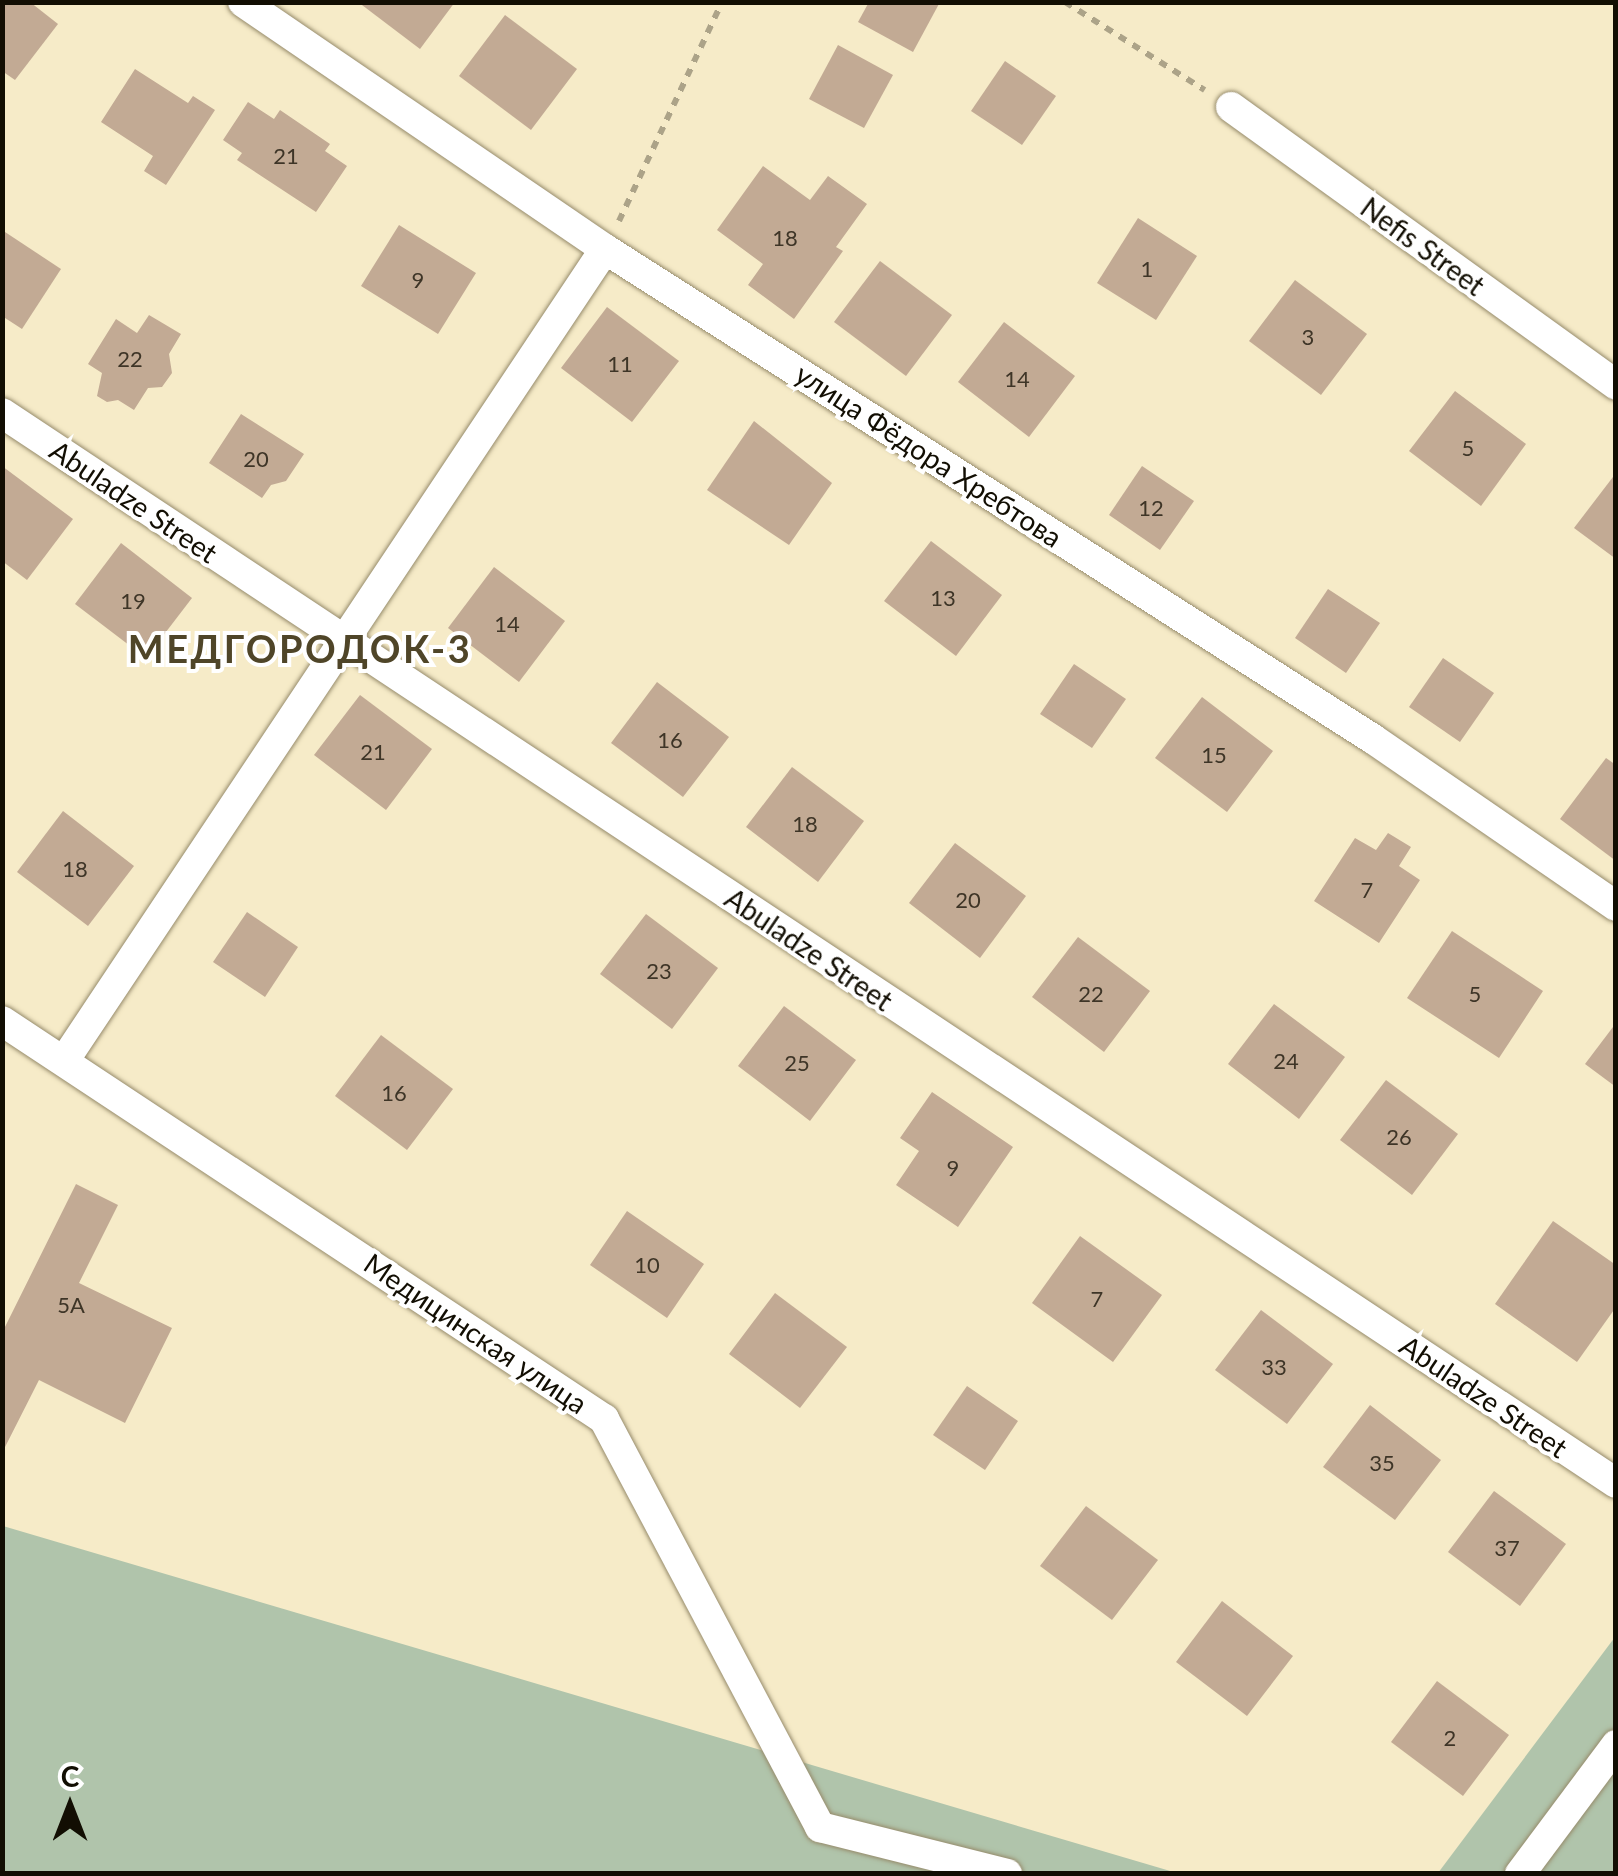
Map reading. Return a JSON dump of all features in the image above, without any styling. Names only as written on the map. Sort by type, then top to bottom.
[{"type":"street","name":"улица Фёдора Хребтова","points":[[242,2],[605,249],[1374,739],[1616,906]]},
{"type":"street","name":"Nefis Street","points":[[1231,107],[1616,385]]},
{"type":"street","points":[[66,1058],[605,249]]},
{"type":"street","name":"Abuladze Street","points":[[2,414],[1616,1483]]},
{"type":"street","name":"Медицинская улица","points":[[2,1021],[66,1058],[604,1419],[820,1827],[1007,1874]]},
{"type":"street","points":[[1520,1874],[1616,1745]]},
{"type":"path","points":[[605,249],[722,2]]},
{"type":"path","points":[[1066,2],[1231,107]]},
{"type":"green space","points":[[3,1526],[1177,1873],[3,1873]]},
{"type":"green space","points":[[1615,1637],[1615,1873],[1438,1873]]},
{"type":"building","points":[[2,2],[30,2],[58,24],[15,80],[2,71]]},
{"type":"building","points":[[358,2],[455,2],[420,49]]},
{"type":"building","points":[[869,2],[940,2],[913,52],[858,22]]},
{"type":"building","points":[[505,15],[577,69],[531,130],[459,76]]},
{"type":"building","points":[[838,45],[893,75],[864,128],[809,99]]},
{"type":"building","points":[[1005,61],[1056,96],[1022,145],[971,111]]},
{"type":"building","points":[[135,69],[188,103],[193,96],[215,110],[166,185],[144,171],[153,156],[101,122]]},
{"type":"building","points":[[248,102],[274,119],[280,110],[330,144],[325,151],[347,166],[316,212],[237,160],[242,153],[223,140]]},
{"type":"building","points":[[763,166],[810,200],[828,176],[867,204],[836,247],[843,251],[794,319],[748,285],[763,264],[717,230]]},
{"type":"building","points":[[1138,218],[1197,256],[1156,320],[1097,283]]},
{"type":"building","points":[[399,225],[476,273],[438,334],[361,286]]},
{"type":"building","points":[[2,230],[61,269],[22,329],[2,316]]},
{"type":"building","points":[[880,261],[952,315],[906,376],[834,322]]},
{"type":"building","points":[[1295,280],[1367,334],[1321,395],[1249,341]]},
{"type":"building","points":[[607,307],[679,361],[632,422],[561,368]]},
{"type":"building","points":[[149,315],[181,334],[169,354],[172,373],[162,387],[148,388],[134,410],[118,400],[107,402],[97,396],[102,373],[88,364],[116,319],[137,333]]},
{"type":"building","points":[[1004,322],[1075,376],[1029,437],[958,382]]},
{"type":"building","points":[[1455,391],[1526,444],[1481,506],[1409,451]]},
{"type":"building","points":[[241,414],[304,454],[286,481],[271,485],[262,498],[209,463]]},
{"type":"building","points":[[754,421],[832,483],[789,545],[707,490]]},
{"type":"building","points":[[2,466],[73,519],[27,580],[2,561]]},
{"type":"building","points":[[1142,466],[1194,501],[1160,550],[1109,515]]},
{"type":"building","points":[[1616,473],[1616,559],[1574,528]]},
{"type":"building","points":[[931,541],[1002,595],[956,656],[884,601]]},
{"type":"building","points":[[121,543],[192,598],[146,658],[75,604]]},
{"type":"building","points":[[494,567],[565,621],[519,682],[448,628]]},
{"type":"building","points":[[1328,589],[1380,623],[1346,673],[1295,638]]},
{"type":"building","points":[[1443,658],[1494,693],[1460,742],[1409,707]]},
{"type":"building","points":[[1074,664],[1126,699],[1092,748],[1040,714]]},
{"type":"building","points":[[657,682],[729,737],[683,797],[611,743]]},
{"type":"building","points":[[360,695],[432,749],[386,810],[314,755]]},
{"type":"building","points":[[1202,697],[1273,751],[1227,812],[1155,758]]},
{"type":"building","points":[[1606,758],[1616,765],[1616,861],[1560,819]]},
{"type":"building","points":[[792,767],[864,821],[818,882],[746,827]]},
{"type":"building","points":[[63,811],[134,866],[88,926],[17,872]]},
{"type":"building","points":[[1388,833],[1411,847],[1399,866],[1420,880],[1379,943],[1314,901],[1355,838],[1376,850]]},
{"type":"building","points":[[955,843],[1026,896],[980,958],[909,903]]},
{"type":"building","points":[[247,912],[298,947],[265,997],[213,962]]},
{"type":"building","points":[[646,914],[718,968],[672,1029],[600,974]]},
{"type":"building","points":[[1452,931],[1543,991],[1499,1058],[1407,998]]},
{"type":"building","points":[[1078,937],[1150,991],[1104,1052],[1032,997]]},
{"type":"building","points":[[1274,1004],[1345,1057],[1299,1119],[1228,1064]]},
{"type":"building","points":[[784,1006],[856,1060],[810,1121],[738,1066]]},
{"type":"building","points":[[1616,1023],[1616,1087],[1585,1064]]},
{"type":"building","points":[[381,1035],[453,1089],[407,1150],[335,1096]]},
{"type":"building","points":[[1386,1080],[1458,1134],[1412,1195],[1340,1140]]},
{"type":"building","points":[[932,1092],[1013,1147],[958,1227],[896,1185],[919,1151],[900,1138]]},
{"type":"building","points":[[76,1184],[118,1205],[79,1283],[172,1328],[125,1423],[39,1380],[2,1453],[2,1333]]},
{"type":"building","points":[[627,1211],[704,1264],[667,1318],[590,1265]]},
{"type":"building","points":[[1553,1221],[1616,1265],[1616,1307],[1577,1362],[1495,1304]]},
{"type":"building","points":[[1080,1236],[1162,1295],[1113,1362],[1032,1303]]},
{"type":"building","points":[[775,1293],[847,1347],[800,1408],[729,1354]]},
{"type":"building","points":[[1261,1310],[1333,1364],[1287,1424],[1215,1370]]},
{"type":"building","points":[[967,1386],[1018,1421],[985,1470],[933,1435]]},
{"type":"building","points":[[1370,1405],[1441,1460],[1395,1520],[1323,1467]]},
{"type":"building","points":[[1494,1491],[1566,1544],[1520,1606],[1448,1552]]},
{"type":"building","points":[[1086,1506],[1158,1560],[1112,1620],[1040,1566]]},
{"type":"building","points":[[1222,1601],[1293,1656],[1247,1716],[1176,1662]]},
{"type":"building","points":[[1437,1681],[1509,1735],[1463,1796],[1391,1742]]},
{"type":"district","name":"МЕДГОРОДОК-3","points":[[300,649]]}]
